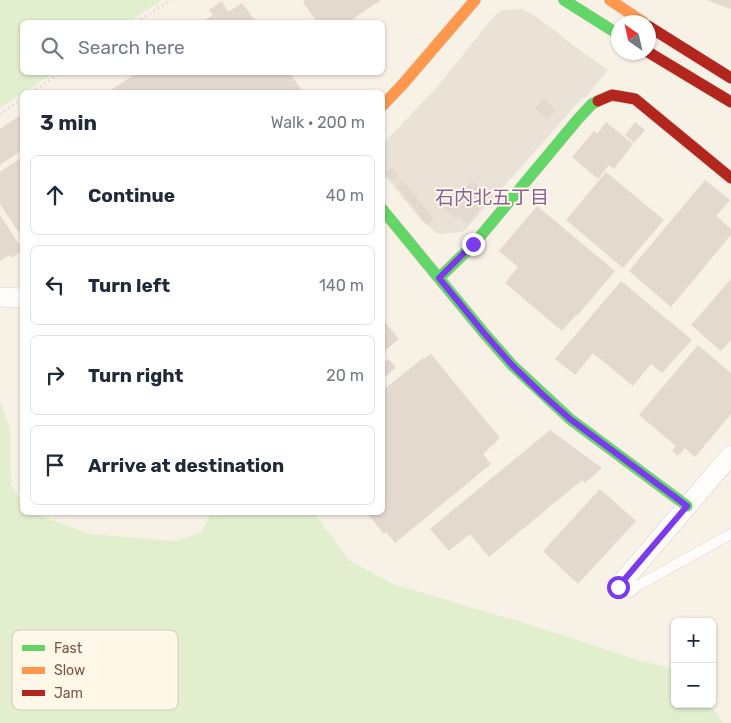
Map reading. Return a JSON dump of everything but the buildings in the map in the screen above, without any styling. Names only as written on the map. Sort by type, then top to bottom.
[{"type":"street","points":[[385,103],[475,0]]},
{"type":"street","points":[[564,0],[611,30]]},
{"type":"street","points":[[610,0],[632,15]]},
{"type":"street","points":[[656,31],[731,78]]},
{"type":"street","points":[[656,57],[731,102]]},
{"type":"street","points":[[439,278],[473,244],[592,104],[612,95],[635,99],[731,178]]},
{"type":"street","points":[[385,213],[506,359],[543,395],[570,419],[687,506]]},
{"type":"street","points":[[0,297],[20,298]]},
{"type":"street","points":[[618,587],[731,455]]},
{"type":"lane","points":[[618,587],[630,592],[637,586],[731,534]]},
{"type":"path","points":[[140,20],[171,0]]},
{"type":"path","points":[[35,90],[58,75]]},
{"type":"path","points":[[0,114],[20,100]]},
{"type":"shaded area","points":[[523,9],[608,70],[467,228],[462,232],[438,234],[423,222],[385,176],[385,142],[436,88],[495,15],[503,10]]},
{"type":"green space","points":[[0,0],[162,0],[131,20],[20,20],[20,75],[50,75],[27,90],[20,90],[20,95],[0,108]]},
{"type":"green space","points":[[0,400],[10,429],[11,485],[20,499],[20,515],[38,515],[90,534],[176,541],[202,532],[210,515],[315,515],[349,560],[393,584],[557,633],[641,661],[671,668],[671,708],[713,708],[723,723],[0,723]]},
{"type":"traffic: fast","points":[[564,0],[611,30]]},
{"type":"traffic: fast","points":[[439,278],[473,245],[578,119],[592,104],[598,101]]},
{"type":"traffic: fast","points":[[385,213],[512,365],[570,419],[687,506]]},
{"type":"traffic: slow","points":[[385,103],[475,0]]},
{"type":"traffic: slow","points":[[610,0],[632,15]]},
{"type":"traffic: jam","points":[[656,31],[731,78]]},
{"type":"traffic: jam","points":[[656,57],[731,102]]},
{"type":"traffic: jam","points":[[598,101],[612,95],[635,99],[731,178]]},
{"type":"district","name":"石内北五丁目","points":[[492,197]]},
{"type":"route","points":[[473,244],[439,278],[512,365],[543,395],[570,419],[687,506],[618,587]]}]
